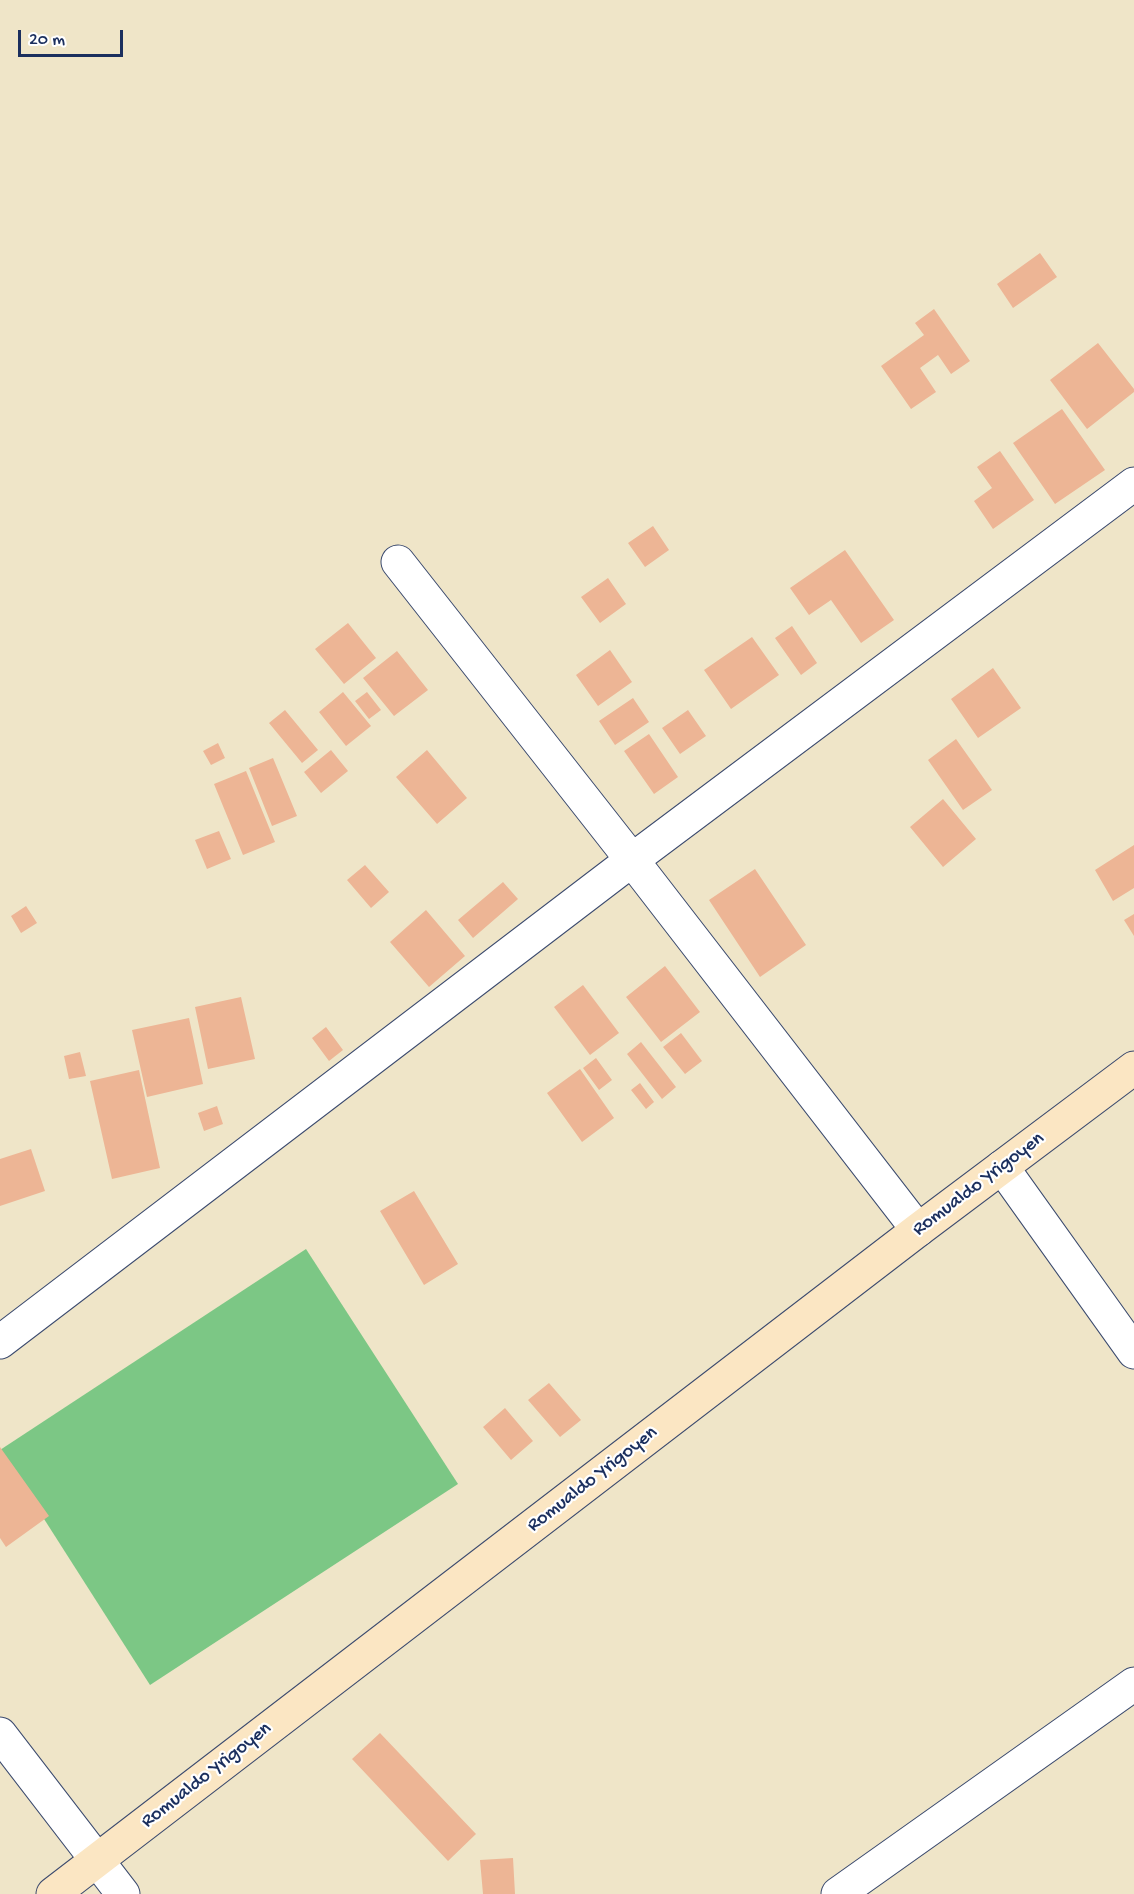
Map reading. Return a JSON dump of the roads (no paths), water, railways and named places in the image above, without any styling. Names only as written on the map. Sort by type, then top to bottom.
[{"type":"street","points":[[0,1342],[632,860],[1134,484]]},
{"type":"street","points":[[398,562],[918,1230]]},
{"type":"street","name":"Romualdo Yrigoyen","points":[[52,1894],[918,1230],[1134,1068]]},
{"type":"street","points":[[1002,1167],[1134,1352]]},
{"type":"street","points":[[838,1894],[1134,1684]]},
{"type":"street","points":[[0,1734],[123,1894]]}]
